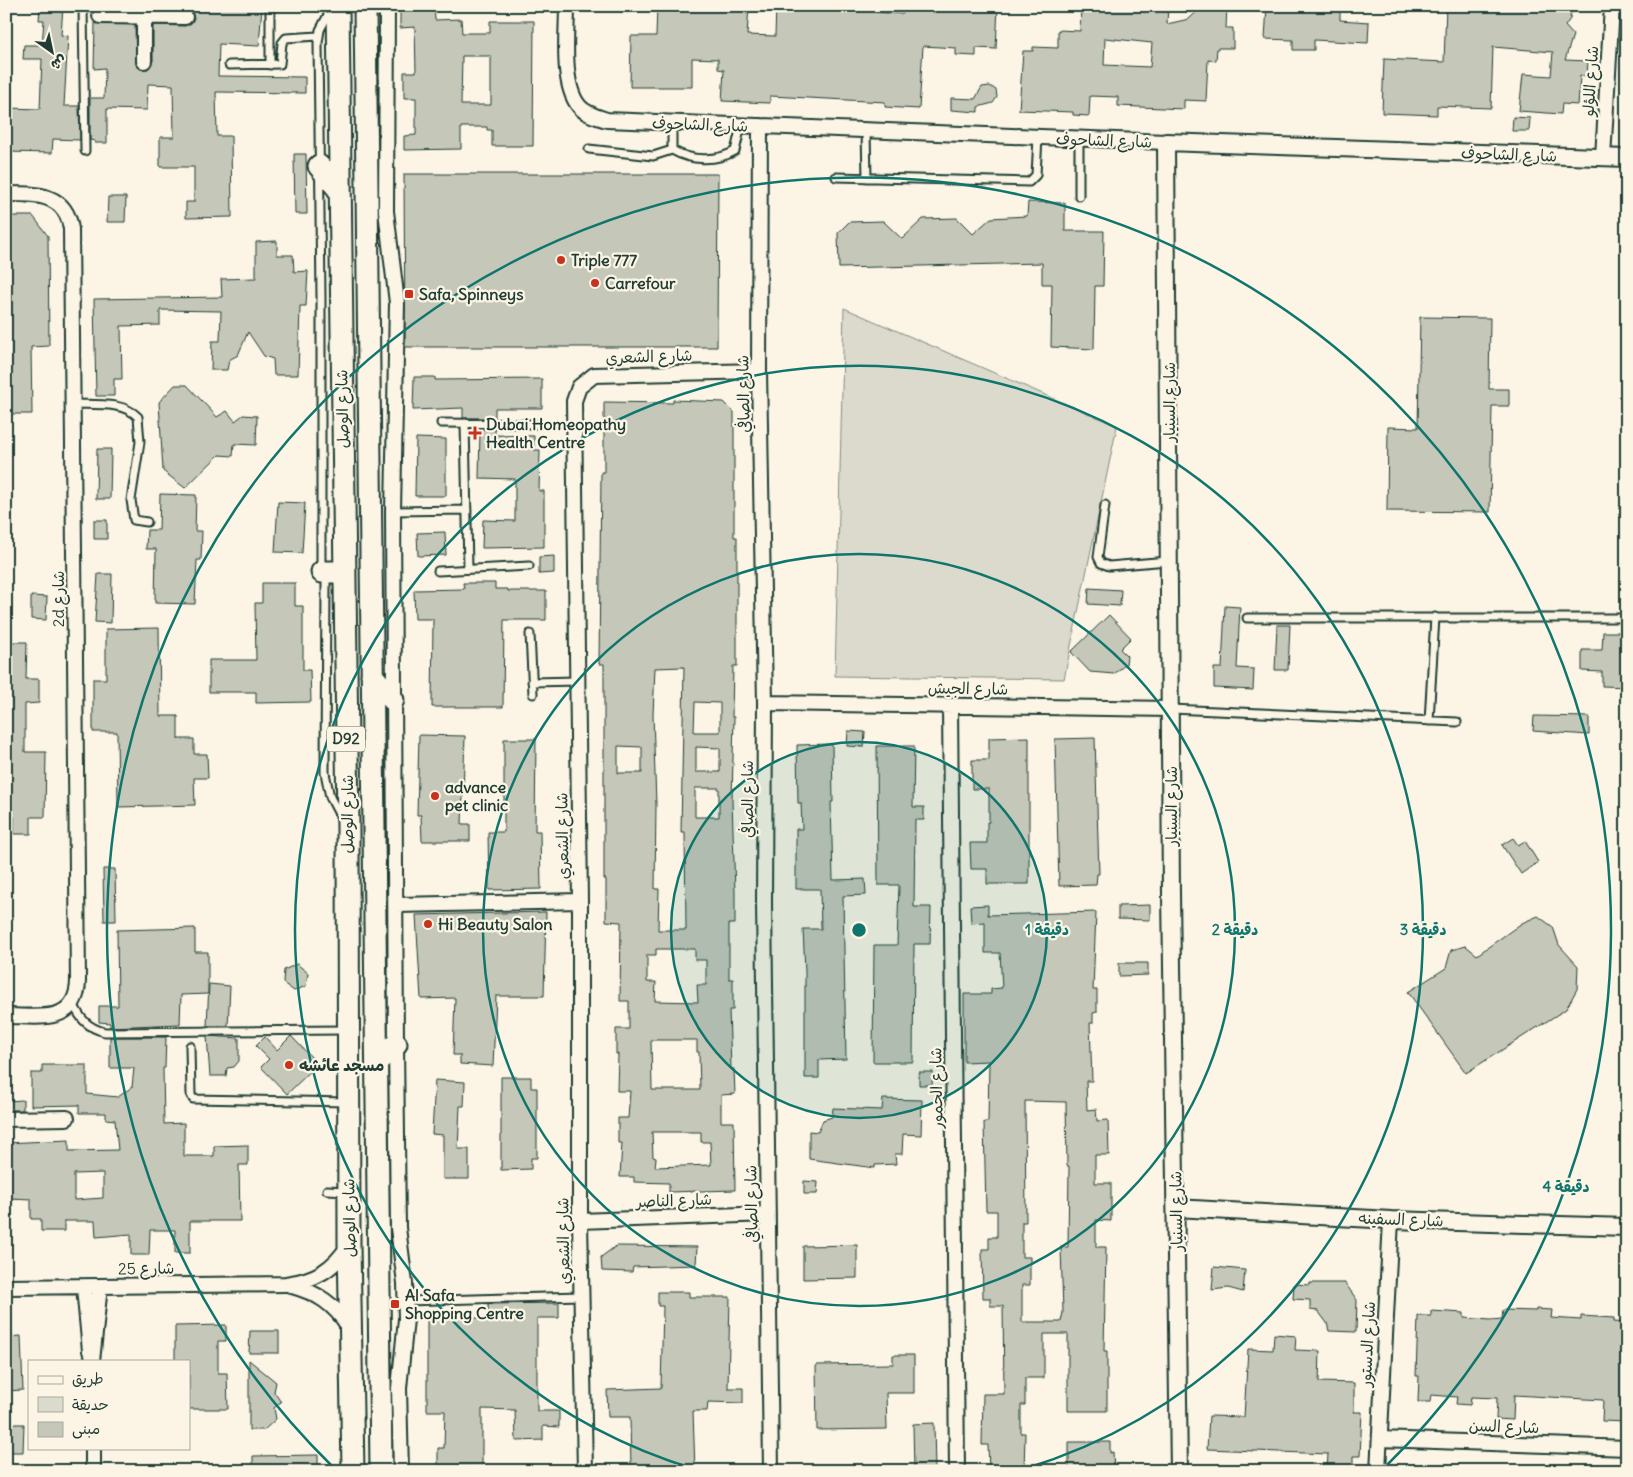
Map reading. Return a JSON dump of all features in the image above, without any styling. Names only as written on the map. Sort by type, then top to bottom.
[{"type":"main road","name":"شارع الوصل","points":[[338,6],[348,828],[349,1244],[353,1471]]},
{"type":"main road","name":"شارع الوصل","points":[[365,6],[381,1471]]},
{"type":"main road","points":[[319,166],[340,191]]},
{"type":"main road","points":[[322,572],[344,572]]},
{"type":"main road","points":[[372,675],[393,700]]},
{"type":"main road","points":[[377,1062],[396,1044]]},
{"type":"street","points":[[387,6],[386,211],[397,303],[393,511],[393,700],[397,905],[396,1044],[398,1228],[406,1301],[399,1388],[401,1471]]},
{"type":"street","name":"شارع الشاحوف","points":[[567,6],[568,74],[574,98],[584,111],[606,120],[1627,158]]},
{"type":"street","name":"شارع اللؤلو","points":[[1603,157],[1612,6]]},
{"type":"street","points":[[144,12],[144,61]]},
{"type":"street","points":[[100,16],[144,12],[185,17]]},
{"type":"street","name":"شارع الصافي","points":[[760,126],[759,371],[765,703],[764,903],[771,1471]]},
{"type":"street","name":"شارع السنيار","points":[[1166,142],[1179,1471]]},
{"type":"street","name":"2d شارع","points":[[6,194],[30,194],[50,198],[65,210],[70,220],[78,981],[73,1003]]},
{"type":"street","name":"شارع الشعري","points":[[584,1471],[580,1221],[580,901],[574,401],[579,388],[594,376],[607,374],[759,371]]},
{"type":"street","name":"شارع الجيش","points":[[765,703],[1171,709]]},
{"type":"street","name":"شارع الحمور","points":[[950,706],[957,1471]]},
{"type":"street","points":[[397,905],[580,901]]},
{"type":"street","points":[[6,1016],[52,1016],[67,1009],[73,1003]]},
{"type":"street","points":[[6,1119],[67,1118]]},
{"type":"street","name":"شارع السفينه","points":[[1176,1208],[1391,1220],[1627,1227]]},
{"type":"street","name":"شارع الناصر","points":[[580,1221],[768,1214]]},
{"type":"street","name":"شارع الدستور","points":[[1378,1471],[1391,1220]]},
{"type":"street","name":"شارع 25","points":[[6,1288],[286,1284],[305,1281],[324,1273],[340,1259],[349,1244]]},
{"type":"street","name":"شارع 25","points":[[286,1284],[313,1292],[327,1301],[339,1312],[352,1332]]},
{"type":"street","points":[[92,1360],[100,1286]]},
{"type":"street","points":[[84,1287],[87,1329],[92,1360]]},
{"type":"street","name":"شارع السن","points":[[1380,1439],[1627,1448]]},
{"type":"street","points":[[93,1450],[93,1471]]},
{"type":"lane","points":[[83,6],[85,151]]},
{"type":"lane","points":[[270,6],[270,65]]},
{"type":"lane","points":[[332,6],[322,23],[318,36],[322,572],[326,586],[325,773],[334,808],[348,828]]},
{"type":"lane","points":[[229,65],[270,65],[282,63],[282,46],[286,38],[318,36]]},
{"type":"lane","points":[[672,123],[672,150]]},
{"type":"lane","points":[[589,149],[653,156],[672,150],[684,157],[722,158],[735,151],[740,126]]},
{"type":"lane","points":[[866,131],[867,178]]},
{"type":"lane","points":[[836,177],[1030,182],[1036,175],[1038,137]]},
{"type":"lane","points":[[1079,139],[1079,196]]},
{"type":"lane","points":[[73,404],[121,407],[132,410],[138,417],[140,442],[131,500],[134,520],[147,522]]},
{"type":"lane","points":[[441,423],[535,424]]},
{"type":"lane","points":[[465,423],[468,569]]},
{"type":"lane","points":[[1105,505],[1098,557],[1101,563],[1109,566],[1170,561]]},
{"type":"lane","points":[[393,511],[467,510]]},
{"type":"lane","points":[[438,571],[529,566]]},
{"type":"lane","points":[[1429,721],[1435,617]]},
{"type":"lane","points":[[1247,618],[1627,618]]},
{"type":"lane","points":[[530,634],[532,694]]},
{"type":"lane","points":[[532,682],[577,681]]},
{"type":"lane","points":[[1171,709],[1457,722]]},
{"type":"lane","points":[[73,1003],[84,1023],[105,1032],[347,1030]]},
{"type":"lane","points":[[190,1046],[191,1095],[193,1099],[348,1102]]},
{"type":"lane","points":[[327,1190],[349,1191]]},
{"type":"lane","points":[[406,1301],[581,1296]]},
{"type":"green space","points":[[844,308],[1117,426],[1064,679],[835,676]]},
{"type":"building","points":[[40,6],[63,6],[61,35],[68,36],[64,106],[79,106],[80,140],[53,139],[52,153],[6,152],[6,108],[40,109],[42,59],[23,59],[24,45],[42,45],[44,20],[39,20]]},
{"type":"building","points":[[153,6],[262,6],[259,46],[219,44],[218,76],[305,77],[305,93],[216,92],[217,136],[231,136],[232,217],[186,218],[186,202],[194,202],[194,167],[160,167],[160,137],[174,137],[173,85],[148,84],[147,110],[107,109],[107,143],[95,143],[95,141],[90,140],[90,98],[104,98],[105,68],[94,69],[95,23],[135,25],[136,65],[140,69],[148,69],[153,61],[153,25],[185,26],[192,22],[194,18],[192,12],[186,8]]},
{"type":"building","points":[[400,6],[434,6],[435,20],[461,19],[462,33],[490,33],[490,21],[534,21],[533,146],[492,146],[492,130],[487,130],[487,127],[461,127],[461,149],[404,150],[404,136],[416,135],[416,98],[404,98],[404,72],[416,72],[415,27],[400,28]],"holes":[[[462,56],[491,56],[491,105],[461,105]]]},
{"type":"building","points":[[657,6],[749,6],[747,35],[775,36],[776,6],[876,6],[875,12],[903,14],[903,6],[998,6],[996,49],[976,48],[976,56],[956,55],[956,48],[923,46],[919,109],[885,107],[885,102],[770,96],[770,103],[722,101],[724,70],[718,69],[718,59],[692,58],[692,87],[630,87],[631,36],[656,36]]},
{"type":"building","points":[[1081,6],[1168,6],[1167,24],[1189,19],[1203,6],[1227,6],[1226,28],[1233,28],[1233,48],[1217,48],[1216,61],[1208,60],[1206,101],[1184,100],[1184,109],[1118,106],[1118,97],[1090,96],[1089,116],[1073,115],[1073,112],[1019,110],[1023,51],[1033,51],[1033,47],[1058,48],[1058,30],[1080,31]],"holes":[[[1105,38],[1152,43],[1150,67],[1104,65]]]},
{"type":"building","points":[[1267,6],[1340,6],[1340,20],[1369,22],[1368,43],[1314,40],[1314,50],[1293,50],[1293,40],[1265,39]]},
{"type":"building","points":[[1446,6],[1572,6],[1570,19],[1565,26],[1573,35],[1565,60],[1588,61],[1587,76],[1580,76],[1578,105],[1562,104],[1561,114],[1519,111],[1523,74],[1551,76],[1553,52],[1493,47],[1491,108],[1437,106],[1437,115],[1382,113],[1384,59],[1444,62]]},
{"type":"building","points":[[990,86],[996,90],[997,97],[993,103],[978,107],[978,112],[951,110],[951,98],[975,99],[982,87]]},
{"type":"building","points":[[1513,117],[1530,118],[1529,131],[1512,131]]},
{"type":"building","points":[[294,154],[306,154],[307,214],[295,214]]},
{"type":"building","name":"Triple 777","points":[[404,174],[718,174],[717,347],[405,347]]},
{"type":"building","points":[[108,197],[126,197],[125,222],[107,222]]},
{"type":"building","points":[[1028,202],[1065,203],[1065,231],[1104,231],[1103,286],[1095,286],[1094,349],[1051,347],[1052,284],[1042,284],[1042,263],[839,268],[838,233],[849,222],[883,221],[902,239],[923,219],[957,218],[973,234],[991,218],[1027,216]]},
{"type":"building","points":[[6,216],[33,216],[48,236],[49,346],[31,347],[32,414],[6,414]]},
{"type":"building","points":[[277,241],[277,255],[293,255],[294,272],[308,271],[306,306],[300,306],[298,375],[274,375],[273,359],[264,356],[248,332],[238,355],[229,360],[227,370],[211,370],[212,341],[220,341],[221,311],[160,310],[160,325],[121,326],[122,379],[114,379],[114,396],[96,396],[94,299],[222,297],[221,279],[256,278],[256,242]]},
{"type":"building","points":[[1420,317],[1490,318],[1489,389],[1509,389],[1509,406],[1492,406],[1490,512],[1387,511],[1388,427],[1418,428]]},
{"type":"building","points":[[414,377],[435,377],[435,380],[542,379],[542,408],[495,408],[495,418],[463,418],[463,408],[413,410]]},
{"type":"building","points":[[175,385],[187,385],[217,417],[227,411],[235,421],[243,415],[257,416],[256,445],[234,444],[233,456],[219,455],[185,488],[163,471],[159,402]]},
{"type":"building","points":[[673,400],[724,402],[734,412],[734,537],[737,537],[737,666],[733,666],[732,800],[735,924],[729,924],[729,979],[733,979],[733,1010],[729,1010],[731,1069],[734,1069],[735,1094],[721,1095],[721,1122],[734,1122],[735,1190],[669,1192],[669,1183],[634,1182],[634,1177],[620,1177],[622,1143],[618,1143],[618,1118],[628,1118],[630,1091],[617,1091],[618,1054],[616,1054],[616,1029],[629,1029],[629,1001],[620,1001],[621,922],[606,921],[606,879],[604,879],[604,664],[599,664],[601,472],[604,472],[604,402],[673,403]],"holes":[[[684,667],[681,832],[685,832],[686,930],[658,930],[659,889],[655,889],[656,804],[653,715],[655,668]],[[695,702],[720,703],[720,732],[694,732]],[[618,746],[642,747],[642,773],[618,773]],[[696,747],[720,748],[720,772],[696,772]],[[695,788],[719,788],[719,817],[695,817]],[[656,949],[695,949],[695,960],[706,960],[706,985],[697,985],[698,1002],[655,1001],[656,982],[647,982],[647,955],[656,955]],[[651,1040],[697,1040],[700,1090],[652,1090]],[[652,1132],[701,1132],[701,1142],[710,1142],[711,1165],[655,1167],[656,1158],[653,1157]]]},
{"type":"building","points":[[480,429],[495,429],[495,435],[534,436],[534,450],[540,450],[539,491],[544,491],[544,547],[482,548],[483,520],[515,521],[515,479],[479,478]]},
{"type":"building","points":[[416,438],[446,439],[446,496],[415,496]]},
{"type":"building","points":[[97,449],[111,449],[110,499],[96,499]]},
{"type":"building","points":[[160,494],[196,495],[195,531],[202,531],[201,560],[197,560],[195,604],[155,603],[156,549],[146,549],[147,530],[159,530]]},
{"type":"building","points":[[278,502],[305,503],[302,553],[275,552]]},
{"type":"building","points":[[94,520],[107,520],[107,539],[94,539]]},
{"type":"building","points":[[445,532],[446,555],[418,556],[417,533]]},
{"type":"building","points":[[554,556],[554,573],[539,574],[539,557]]},
{"type":"building","points":[[98,574],[112,574],[111,623],[95,622]]},
{"type":"building","points":[[262,583],[295,583],[295,606],[303,606],[303,670],[310,670],[311,702],[256,703],[256,692],[209,692],[209,660],[256,660],[255,603],[262,603]]},
{"type":"building","points":[[463,583],[495,583],[495,589],[508,589],[508,591],[546,591],[546,620],[504,620],[503,707],[432,707],[433,619],[415,619],[414,590],[464,589]]},
{"type":"building","points":[[1089,588],[1121,590],[1120,606],[1088,604]]},
{"type":"building","points":[[31,596],[47,597],[46,620],[31,619]]},
{"type":"building","points":[[1225,606],[1240,607],[1237,668],[1254,669],[1253,690],[1214,688],[1214,668],[1222,668]]},
{"type":"building","points":[[1109,615],[1131,638],[1120,649],[1127,656],[1126,664],[1114,674],[1090,672],[1071,652]]},
{"type":"building","points":[[1277,625],[1290,625],[1288,670],[1275,670]]},
{"type":"building","points":[[159,628],[160,716],[178,716],[178,739],[194,739],[194,754],[207,754],[208,778],[194,778],[195,805],[118,807],[117,732],[93,732],[93,679],[106,679],[106,629]]},
{"type":"building","points":[[1603,632],[1627,632],[1627,687],[1602,686],[1602,672],[1582,671],[1582,650],[1602,650]]},
{"type":"building","points":[[6,642],[27,642],[26,679],[39,679],[39,703],[25,704],[25,752],[46,752],[45,817],[31,817],[31,834],[14,834],[14,817],[6,817]]},
{"type":"building","points":[[1534,716],[1589,717],[1589,735],[1533,731]]},
{"type":"building","points":[[848,731],[865,732],[864,747],[847,746]]},
{"type":"building","points":[[419,735],[465,736],[462,824],[470,824],[470,841],[422,841],[421,815],[417,815]]},
{"type":"building","points":[[1029,737],[1029,884],[987,884],[987,869],[971,869],[970,843],[987,843],[987,822],[989,822],[989,789],[972,789],[972,760],[989,760],[989,738]]},
{"type":"building","points":[[1095,738],[1099,874],[1097,874],[1096,885],[1059,886],[1055,739]]},
{"type":"building","points":[[504,739],[536,739],[535,831],[540,831],[541,889],[489,890],[488,832],[504,832]]},
{"type":"building","points":[[832,744],[833,880],[865,879],[866,895],[843,896],[846,1059],[819,1060],[819,1078],[805,1078],[803,929],[821,929],[820,889],[796,889],[796,829],[802,829],[801,803],[798,803],[797,745]]},
{"type":"building","points":[[877,746],[914,746],[913,807],[924,807],[924,820],[915,820],[914,907],[931,907],[930,944],[914,944],[913,1062],[873,1062],[874,945],[897,945],[899,885],[878,885]]},
{"type":"building","points":[[1513,838],[1518,845],[1525,841],[1538,862],[1521,874],[1502,845]]},
{"type":"building","points":[[103,869],[115,869],[116,921],[104,921]]},
{"type":"building","points":[[988,905],[988,915],[1096,912],[1093,990],[1097,990],[1097,1012],[1093,1013],[1093,1023],[1090,1023],[1092,1081],[1086,1081],[1087,1110],[1096,1109],[1097,1121],[1108,1120],[1109,1155],[1095,1155],[1095,1183],[1111,1183],[1111,1221],[1096,1220],[1096,1247],[1106,1247],[1104,1351],[1107,1351],[1107,1411],[1068,1411],[1068,1334],[1044,1334],[1044,1378],[1025,1378],[1025,1405],[1021,1405],[1021,1433],[1025,1433],[1024,1471],[989,1471],[988,1445],[982,1445],[983,1394],[1004,1394],[1003,1306],[990,1306],[990,1298],[983,1298],[982,1249],[989,1249],[989,1237],[997,1237],[997,1211],[986,1211],[984,1122],[988,1122],[989,1061],[964,1062],[964,994],[991,994],[991,989],[1002,988],[1000,953],[985,953],[985,922],[971,923],[970,906]],"holes":[[[1025,1101],[1066,1102],[1067,1166],[1069,1166],[1068,1247],[1061,1247],[1063,1312],[1061,1322],[1022,1322],[1022,1285],[1030,1285],[1030,1257],[1022,1257],[1022,1222],[1026,1222]]]},
{"type":"building","points":[[1150,905],[1150,920],[1118,919],[1118,906]]},
{"type":"building","points":[[546,912],[544,996],[496,996],[493,1066],[460,1064],[460,1055],[453,1055],[455,998],[421,999],[416,915]]},
{"type":"building","points":[[1538,916],[1553,927],[1559,945],[1578,966],[1577,989],[1566,1009],[1466,1073],[1408,992],[1446,968],[1451,950],[1466,946],[1477,955],[1522,923]]},
{"type":"building","points":[[195,928],[195,952],[208,952],[208,994],[181,995],[180,1024],[110,1027],[110,1023],[99,1022],[99,1006],[118,1006],[117,930]]},
{"type":"building","points":[[1119,963],[1148,963],[1148,975],[1119,976]]},
{"type":"building","points":[[297,964],[308,973],[306,986],[294,991],[283,983],[284,970]]},
{"type":"building","points":[[209,984],[230,986],[228,1026],[207,1026]]},
{"type":"building","points":[[207,1036],[239,1038],[239,1061],[234,1067],[227,1068],[226,1076],[210,1076]]},
{"type":"building","name":"مسجد عائشه","points":[[291,1036],[318,1064],[287,1094],[261,1067],[269,1059],[256,1046],[265,1037],[277,1050]]},
{"type":"building","points":[[110,1037],[166,1037],[165,1068],[163,1068],[164,1124],[184,1123],[184,1156],[214,1156],[214,1146],[248,1145],[248,1165],[239,1165],[240,1221],[190,1221],[190,1253],[175,1253],[175,1230],[150,1230],[149,1255],[131,1255],[131,1234],[96,1237],[95,1221],[64,1221],[64,1231],[41,1231],[41,1219],[31,1219],[31,1199],[10,1198],[10,1174],[6,1174],[6,1143],[69,1140],[69,1151],[118,1150],[115,1120],[106,1119],[106,1113],[79,1113],[79,1105],[31,1106],[31,1073],[42,1073],[42,1065],[87,1065],[87,1094],[118,1097],[132,1087],[134,1068],[110,1068]],"holes":[[[103,1173],[103,1198],[74,1200],[74,1174]]]},
{"type":"building","points":[[919,1072],[933,1072],[932,1085],[919,1085]]},
{"type":"building","points":[[501,1077],[531,1077],[531,1088],[537,1088],[537,1158],[531,1158],[531,1169],[501,1170]]},
{"type":"building","points":[[435,1080],[465,1082],[464,1106],[460,1106],[458,1149],[469,1149],[469,1179],[443,1179],[443,1135],[432,1134]]},
{"type":"building","points":[[883,1099],[922,1100],[921,1135],[903,1134],[902,1154],[895,1154],[896,1164],[875,1165],[875,1168],[809,1159],[809,1131],[818,1132],[823,1120],[832,1117],[833,1108],[882,1110]]},
{"type":"building","points":[[23,1100],[23,1110],[8,1110],[7,1101]]},
{"type":"building","points":[[804,1181],[818,1182],[817,1194],[804,1194]]},
{"type":"building","points":[[857,1245],[857,1278],[803,1279],[803,1246]]},
{"type":"building","points":[[616,1246],[697,1247],[696,1265],[633,1267],[632,1272],[602,1271],[601,1257]]},
{"type":"building","points":[[1214,1267],[1245,1270],[1243,1292],[1228,1288],[1212,1290]]},
{"type":"building","points":[[1310,1283],[1345,1283],[1357,1300],[1356,1332],[1329,1331],[1327,1323],[1318,1311],[1310,1310],[1310,1300],[1293,1299],[1294,1284],[1310,1285]]},
{"type":"building","points":[[658,1292],[689,1292],[689,1297],[730,1297],[728,1388],[743,1388],[743,1403],[708,1402],[707,1411],[693,1411],[695,1471],[631,1471],[630,1417],[608,1417],[607,1390],[661,1388],[663,1306],[658,1306]]},
{"type":"building","points":[[559,1303],[559,1318],[537,1318],[537,1411],[559,1411],[559,1427],[543,1426],[543,1440],[516,1441],[515,1410],[482,1409],[482,1467],[438,1466],[438,1448],[444,1448],[445,1411],[427,1411],[427,1318],[488,1318],[488,1304]]},
{"type":"building","points":[[1536,1309],[1552,1310],[1551,1318],[1581,1320],[1581,1316],[1614,1318],[1614,1322],[1627,1323],[1627,1422],[1602,1421],[1603,1400],[1514,1395],[1513,1420],[1496,1419],[1497,1398],[1471,1397],[1470,1405],[1456,1404],[1457,1397],[1431,1395],[1430,1402],[1418,1402],[1419,1376],[1416,1376],[1418,1316],[1431,1316],[1431,1311],[1464,1313],[1464,1318],[1491,1320],[1502,1319],[1503,1310],[1536,1311]]},
{"type":"building","points":[[226,1325],[226,1341],[218,1341],[218,1373],[227,1373],[228,1409],[190,1409],[190,1360],[175,1360],[175,1326]]},
{"type":"building","points":[[250,1331],[279,1331],[279,1353],[249,1353]]},
{"type":"building","points":[[1274,1334],[1296,1336],[1295,1350],[1320,1351],[1319,1382],[1354,1383],[1354,1412],[1362,1412],[1360,1456],[1353,1456],[1353,1471],[1327,1471],[1328,1454],[1207,1449],[1209,1416],[1244,1417],[1248,1349],[1273,1350]]},
{"type":"building","points":[[21,1336],[23,1390],[6,1391],[6,1337]]},
{"type":"building","points":[[893,1355],[914,1355],[914,1393],[886,1393],[887,1429],[817,1430],[816,1365],[893,1364]]},
{"type":"building","points":[[249,1360],[276,1382],[274,1392],[281,1402],[274,1408],[276,1419],[264,1430],[249,1430]]},
{"type":"building","points":[[934,1423],[935,1471],[914,1471],[913,1424]]},
{"type":"building","points":[[6,1424],[24,1424],[23,1452],[6,1452]]},
{"type":"building","points":[[1069,1442],[1110,1442],[1110,1453],[1113,1452],[1114,1471],[1069,1471]]},
{"type":"building","points":[[318,1455],[318,1469],[253,1471],[253,1456]]},
{"type":"place","name":"Triple 777","points":[[561,260]]},
{"type":"place","name":"Carrefour","points":[[595,283]]},
{"type":"place","name":"Safa, Spinneys","points":[[409,294]]},
{"type":"place","name":"Dubai Homeopathy Health Centre","points":[[475,433]]},
{"type":"place","name":"advance pet clinic","points":[[435,796]]},
{"type":"place","name":"Hi Beauty Salon","points":[[428,924]]},
{"type":"place","name":"مسجد عائشه","points":[[289,1065]]},
{"type":"place","name":"Al Safa Shopping Centre","points":[[395,1304]]}]
